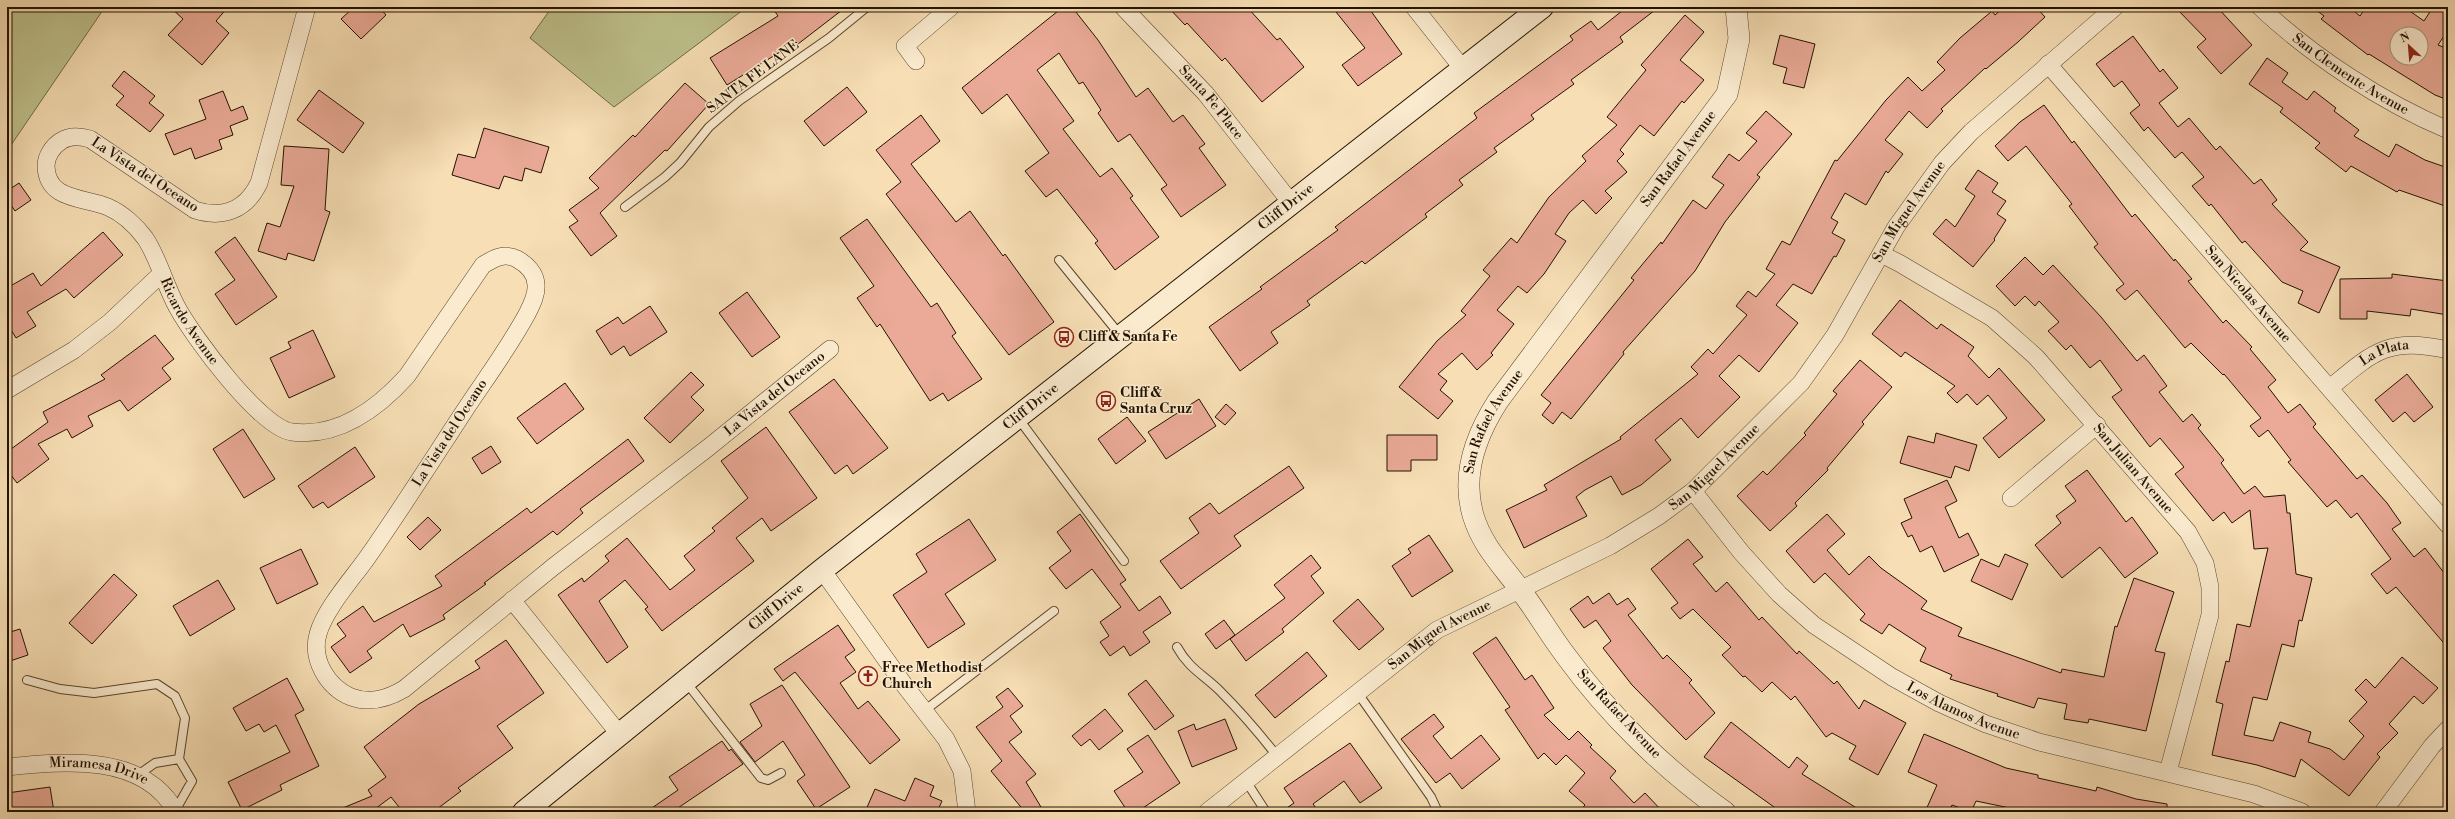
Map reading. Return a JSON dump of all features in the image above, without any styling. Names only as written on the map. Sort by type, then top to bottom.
[{"type":"main road","name":"Cliff Drive","points":[[524,812],[822,570],[1542,7]]},
{"type":"street","name":"La Vista del Oceano","points":[[160,274],[155,256],[145,238],[132,223],[107,207],[64,196],[56,190],[47,174],[49,154],[62,140],[71,137],[85,138],[195,210],[214,214],[224,214],[242,206],[252,196],[258,183],[307,7]]},
{"type":"street","points":[[916,61],[905,46],[951,7]]},
{"type":"street","name":"Santa Fe Place","points":[[1123,7],[1206,94],[1292,204]]},
{"type":"street","points":[[1414,7],[1462,69]]},
{"type":"street","name":"San Rafael Avenue","points":[[1725,812],[1671,768],[1637,737],[1600,698],[1566,656],[1521,590],[1482,539],[1473,514],[1469,480],[1471,460],[1477,439],[1498,401],[1727,94],[1739,39],[1736,7]]},
{"type":"street","name":"San Miguel Avenue","points":[[1207,812],[1437,630],[1610,546],[1659,516],[1693,491],[1801,383],[1835,335],[1880,254],[1926,182],[1942,163],[1971,132],[2115,7]]},
{"type":"street","name":"San Clemente Avenue","points":[[2260,7],[2278,24],[2349,76],[2398,106],[2448,130]]},
{"type":"street","name":"San Nicolas Avenue","points":[[2048,64],[2448,525]]},
{"type":"street","name":"San Julian Avenue","points":[[1880,254],[1899,263],[1992,318],[2036,357],[2097,425],[2188,532],[2200,552],[2210,587],[2210,615],[2168,772]]},
{"type":"street","name":"La Vista del Oceano","points":[[290,432],[316,432],[340,427],[375,406],[407,376],[483,266],[497,256],[514,257],[523,262],[532,274],[536,285],[535,296],[527,313],[381,538],[327,615],[318,632],[316,644],[320,666],[332,684],[341,692],[361,700],[384,699],[404,689],[512,600],[709,447],[830,349]]},
{"type":"street","name":"Ricardo Avenue","points":[[7,390],[74,350],[110,322],[160,274],[177,307],[198,340],[220,368],[265,417],[290,432]]},
{"type":"street","name":"La Plata","points":[[2330,388],[2367,356],[2392,346],[2409,344],[2448,350]]},
{"type":"street","points":[[2010,498],[2097,425]]},
{"type":"street","name":"Los Alamos Avenue","points":[[1693,491],[1736,546],[1779,594],[1814,625],[1892,677],[1939,703],[1986,724],[2039,742],[2254,794],[2302,812]]},
{"type":"street","points":[[822,570],[946,739],[962,771],[967,812]]},
{"type":"street","points":[[512,600],[620,735]]},
{"type":"street","points":[[2383,812],[2432,746],[2448,729]]},
{"type":"street","name":"Miramesa Drive","points":[[7,767],[58,764],[88,765],[121,769],[138,774],[153,784],[166,796],[176,811]]},
{"type":"lane","name":"SANTA FE LANE","points":[[625,207],[665,177],[680,163],[709,127],[739,101],[829,38],[867,7]]},
{"type":"lane","points":[[1059,260],[1121,337]]},
{"type":"lane","points":[[1017,418],[1124,561]]},
{"type":"lane","points":[[924,711],[1054,611]]},
{"type":"lane","points":[[1177,648],[1186,662],[1216,687],[1243,714],[1277,756]]},
{"type":"lane","points":[[27,680],[60,689],[94,693],[157,684],[175,696],[185,718],[179,759],[192,781],[176,811]]},
{"type":"lane","points":[[686,681],[761,778],[768,780],[781,773]]},
{"type":"lane","points":[[1357,692],[1431,797],[1438,812]]},
{"type":"lane","points":[[138,774],[155,763],[179,759]]},
{"type":"lane","points":[[1246,781],[1266,812]]},
{"type":"green space","points":[[7,7],[105,7],[7,151]]},
{"type":"green space","points":[[552,7],[747,7],[614,107],[530,38]]},
{"type":"building","points":[[170,7],[228,7],[216,21],[229,33],[202,65],[168,35],[183,19]]},
{"type":"building","points":[[354,7],[379,7],[386,15],[361,39],[341,19]]},
{"type":"building","points":[[772,7],[846,7],[798,44],[796,42],[727,85],[710,58],[778,16]]},
{"type":"building","points":[[1063,7],[1072,7],[1098,40],[1136,97],[1148,88],[1173,122],[1183,115],[1205,144],[1199,148],[1226,185],[1181,217],[1161,189],[1167,185],[1130,134],[1118,142],[1098,113],[1101,110],[1083,82],[1079,84],[1059,53],[1037,70],[1074,121],[1063,129],[1100,177],[1112,168],[1133,196],[1130,198],[1159,237],[1115,270],[1095,243],[1098,241],[1057,189],[1046,197],[1025,171],[1049,153],[1007,94],[982,114],[962,88]]},
{"type":"building","points":[[1168,7],[1247,7],[1277,40],[1280,38],[1304,67],[1262,102],[1225,58],[1222,61],[1187,23],[1185,25]]},
{"type":"building","points":[[1332,7],[1368,7],[1402,54],[1358,86],[1342,65],[1365,48]]},
{"type":"building","points":[[1627,7],[1659,7],[1620,37],[1623,42],[1571,80],[1574,84],[1531,115],[1534,119],[1494,148],[1497,152],[1459,180],[1463,185],[1425,214],[1427,217],[1365,264],[1362,261],[1307,301],[1310,305],[1271,332],[1278,343],[1240,371],[1209,327],[1262,289],[1260,287],[1338,230],[1335,227],[1477,118],[1474,113],[1573,40],[1570,36],[1591,21],[1598,30]]},
{"type":"building","points":[[2004,7],[2036,7],[2045,17],[2018,42],[1986,69],[1985,68],[1941,109],[1943,111],[1927,128],[1909,111],[1885,140],[1903,154],[1888,173],[1886,171],[1866,205],[1845,193],[1831,218],[1838,222],[1832,233],[1845,240],[1812,294],[1793,284],[1776,305],[1798,323],[1759,372],[1739,355],[1719,376],[1740,397],[1698,438],[1681,418],[1655,440],[1671,460],[1641,485],[1622,495],[1611,476],[1585,490],[1576,497],[1587,516],[1524,548],[1506,510],[1547,490],[1544,485],[1621,439],[1620,437],[1698,374],[1691,367],[1708,349],[1713,354],[1747,315],[1736,306],[1748,291],[1756,297],[1775,274],[1766,269],[1782,241],[1790,245],[1835,160],[1837,161],[1886,100],[1908,77],[1922,91],[1945,70],[1937,62],[1960,38],[1992,11],[1995,15]]},
{"type":"building","points":[[2175,7],[2217,7],[2252,45],[2221,74],[2197,47],[2206,39]]},
{"type":"building","points":[[2312,7],[2349,7],[2360,16],[2366,7],[2404,7],[2424,21],[2433,7],[2438,7],[2448,14],[2448,30],[2438,45],[2448,49],[2448,100],[2435,95],[2369,54],[2368,55],[2321,19],[2324,16]]},
{"type":"building","points":[[1685,15],[1704,32],[1680,60],[1704,80],[1684,103],[1682,101],[1654,136],[1640,125],[1620,150],[1624,154],[1617,161],[1627,172],[1605,191],[1612,198],[1596,214],[1583,200],[1569,213],[1555,234],[1566,241],[1544,274],[1527,293],[1518,286],[1497,310],[1514,324],[1491,353],[1493,355],[1477,370],[1462,353],[1438,374],[1447,381],[1440,390],[1453,401],[1438,419],[1399,387],[1437,341],[1466,315],[1461,311],[1490,276],[1483,270],[1511,238],[1517,243],[1549,197],[1586,161],[1582,156],[1617,125],[1607,117],[1646,70],[1641,65]]},
{"type":"building","points":[[1780,35],[1815,44],[1804,88],[1783,83],[1787,68],[1773,64]]},
{"type":"building","points":[[2133,36],[2160,72],[2163,69],[2178,88],[2159,103],[2178,127],[2189,118],[2216,150],[2220,146],[2254,184],[2261,179],[2277,200],[2272,204],[2308,242],[2300,250],[2340,267],[2319,313],[2298,303],[2303,291],[2282,282],[2245,241],[2242,243],[2211,204],[2209,206],[2192,186],[2204,177],[2182,152],[2175,158],[2148,127],[2144,131],[2130,113],[2140,105],[2122,81],[2114,87],[2096,64]]},
{"type":"building","points":[[2267,58],[2288,73],[2282,82],[2307,100],[2314,91],[2336,108],[2334,111],[2359,130],[2354,136],[2389,157],[2396,144],[2425,160],[2448,168],[2448,207],[2399,190],[2397,192],[2351,166],[2346,172],[2315,148],[2320,143],[2280,112],[2283,108],[2249,84]]},
{"type":"building","points":[[124,71],[155,96],[149,103],[164,115],[150,132],[116,105],[124,96],[112,86]]},
{"type":"building","points":[[685,83],[709,104],[667,151],[665,150],[600,213],[617,236],[591,256],[569,227],[578,221],[569,210],[599,188],[589,178],[633,135],[635,137]]},
{"type":"building","points":[[847,87],[867,112],[824,146],[804,121]]},
{"type":"building","points":[[319,90],[364,123],[343,153],[297,120]]},
{"type":"building","points":[[223,91],[231,111],[243,106],[248,119],[230,126],[233,135],[219,140],[222,149],[195,159],[191,148],[174,155],[165,134],[206,119],[199,100]]},
{"type":"building","points":[[2044,105],[2072,143],[2074,141],[2132,217],[2135,214],[2174,261],[2175,259],[2192,279],[2188,281],[2223,323],[2226,320],[2252,347],[2250,349],[2276,380],[2268,387],[2288,413],[2300,404],[2316,424],[2313,427],[2357,479],[2362,475],[2387,503],[2401,523],[2392,529],[2414,557],[2425,548],[2448,578],[2448,648],[2396,587],[2387,594],[2371,574],[2391,559],[2357,513],[2351,518],[2336,500],[2327,507],[2288,462],[2291,460],[2268,430],[2259,437],[2250,426],[2261,418],[2224,374],[2223,375],[2191,343],[2185,348],[2137,290],[2125,300],[2116,290],[2124,284],[2094,247],[2098,244],[2069,206],[2072,204],[2026,146],[2008,161],[1995,146],[2020,122]]},
{"type":"building","points":[[1766,111],[1792,134],[1757,175],[1760,177],[1725,222],[1695,271],[1623,352],[1624,354],[1571,419],[1562,412],[1553,424],[1542,415],[1551,403],[1541,395],[1634,280],[1631,278],[1661,242],[1662,244],[1693,200],[1706,209],[1724,185],[1712,177],[1729,154],[1739,161],[1757,141],[1746,133]]},
{"type":"building","points":[[921,115],[940,141],[911,164],[956,222],[970,211],[1003,256],[1005,254],[1054,322],[1009,355],[886,194],[901,182],[876,150]]},
{"type":"building","points":[[484,128],[549,147],[541,173],[525,168],[522,181],[504,176],[499,189],[452,175],[458,154],[475,158]]},
{"type":"building","points":[[284,146],[329,149],[325,210],[330,212],[314,261],[288,253],[286,260],[258,251],[267,223],[280,227],[294,186],[281,185]]},
{"type":"building","points":[[1978,170],[1998,183],[1992,192],[2006,201],[1997,214],[2006,220],[1994,239],[1995,240],[1973,267],[1933,234],[1946,219],[1955,227],[1975,196],[1965,189]]},
{"type":"building","points":[[19,183],[31,200],[15,211],[7,199],[7,191]]},
{"type":"building","points":[[867,219],[931,307],[937,303],[956,333],[952,336],[982,379],[948,401],[943,393],[930,401],[880,324],[877,327],[857,298],[874,286],[840,238]]},
{"type":"building","points":[[103,232],[123,255],[74,298],[66,289],[27,312],[36,326],[16,338],[7,323],[7,288],[33,273],[41,286]]},
{"type":"building","points":[[235,237],[277,297],[236,325],[215,294],[235,280],[215,252]]},
{"type":"building","points":[[2025,257],[2043,275],[2053,265],[2101,317],[2137,361],[2144,355],[2167,386],[2159,392],[2183,422],[2192,414],[2201,425],[2198,428],[2224,460],[2221,463],[2244,494],[2255,486],[2264,497],[2285,495],[2287,513],[2290,513],[2296,574],[2312,578],[2302,621],[2299,620],[2294,647],[2282,644],[2267,700],[2253,697],[2244,735],[2273,741],[2280,722],[2311,732],[2308,742],[2330,749],[2344,760],[2364,736],[2349,721],[2367,702],[2355,690],[2366,679],[2375,688],[2402,657],[2438,688],[2423,704],[2414,696],[2389,724],[2398,733],[2377,754],[2380,757],[2349,796],[2301,759],[2295,777],[2257,765],[2212,755],[2223,704],[2216,702],[2226,661],[2229,662],[2237,624],[2250,627],[2268,548],[2254,549],[2250,510],[2232,523],[2224,512],[2213,521],[2175,474],[2184,467],[2160,438],[2150,447],[2112,397],[2122,390],[2100,360],[2090,368],[2071,345],[2066,350],[2048,331],[2059,322],[2039,301],[2035,306],[2025,296],[2015,306],[1996,286]]},
{"type":"building","points":[[2392,274],[2448,281],[2448,315],[2411,309],[2410,316],[2367,311],[2367,319],[2340,319],[2340,279],[2392,278]]},
{"type":"building","points":[[747,292],[780,337],[752,357],[719,313]]},
{"type":"building","points":[[1900,300],[1937,329],[1941,324],[1974,347],[1968,356],[1989,378],[1999,368],[2045,420],[1999,458],[1983,438],[2007,418],[1988,395],[1977,405],[1967,394],[1957,403],[1947,393],[1955,386],[1905,352],[1901,357],[1872,334]]},
{"type":"building","points":[[650,306],[667,332],[630,356],[624,346],[611,355],[596,331],[618,317],[623,324]]},
{"type":"building","points":[[313,330],[335,377],[289,398],[270,358],[291,348],[288,342]]},
{"type":"building","points":[[155,335],[174,359],[162,368],[171,379],[128,411],[120,400],[88,416],[93,426],[72,438],[67,429],[38,444],[49,459],[17,483],[7,470],[7,452],[48,422],[43,412],[105,379],[101,375]]},
{"type":"building","points":[[1860,360],[1892,387],[1862,422],[1864,424],[1827,468],[1828,470],[1795,503],[1797,506],[1770,531],[1737,496],[1763,471],[1767,475],[1806,435],[1804,433],[1837,394],[1833,391]]},
{"type":"building","points":[[691,372],[704,385],[691,397],[704,410],[670,443],[644,418]]},
{"type":"building","points":[[2407,374],[2433,407],[2414,422],[2405,412],[2393,422],[2375,400]]},
{"type":"building","points":[[834,379],[888,448],[853,474],[847,465],[835,474],[789,412]]},
{"type":"building","points":[[565,383],[584,409],[537,444],[517,418]]},
{"type":"building","points":[[1199,399],[1216,426],[1166,459],[1148,432]]},
{"type":"building","points":[[1226,404],[1236,413],[1225,425],[1215,417]]},
{"type":"building","points":[[1127,417],[1146,441],[1116,464],[1098,439]]},
{"type":"building","points":[[766,427],[817,498],[771,531],[762,518],[736,538],[754,561],[662,631],[645,609],[648,607],[625,580],[599,601],[628,647],[607,663],[558,595],[582,578],[584,582],[609,561],[605,556],[627,538],[670,590],[695,570],[684,556],[715,531],[712,528],[748,498],[721,461]]},
{"type":"building","points":[[243,429],[275,479],[244,498],[213,449]]},
{"type":"building","points":[[1936,433],[1977,445],[1969,471],[1955,466],[1951,478],[1900,463],[1908,436],[1934,443]]},
{"type":"building","points":[[1387,435],[1437,435],[1437,460],[1411,460],[1411,471],[1387,471]]},
{"type":"building","points":[[628,439],[644,461],[580,509],[583,513],[557,535],[553,531],[484,583],[486,584],[443,615],[445,619],[410,637],[403,624],[367,651],[372,658],[350,673],[331,647],[346,636],[337,624],[363,606],[374,622],[442,586],[435,576],[527,508],[531,513]]},
{"type":"building","points":[[491,446],[501,462],[482,474],[472,458]]},
{"type":"building","points":[[355,447],[375,477],[328,508],[323,502],[313,508],[298,486]]},
{"type":"building","points":[[1289,466],[1304,488],[1234,536],[1241,546],[1181,589],[1160,561],[1199,533],[1189,518],[1210,503],[1219,514]]},
{"type":"building","points":[[2087,470],[2126,522],[2132,517],[2158,553],[2125,578],[2100,547],[2062,578],[2035,545],[2061,523],[2056,516],[2076,501],[2065,486]]},
{"type":"building","points":[[1947,480],[1957,501],[1945,507],[1959,538],[1968,533],[1979,555],[1944,572],[1932,546],[1920,552],[1912,535],[1908,537],[1901,523],[1912,518],[1904,499]]},
{"type":"building","points":[[1080,514],[1126,580],[1120,584],[1139,611],[1160,596],[1171,613],[1143,632],[1150,642],[1130,656],[1124,646],[1110,656],[1100,642],[1109,636],[1100,622],[1121,607],[1092,569],[1066,589],[1049,568],[1071,551],[1057,532]]},
{"type":"building","points":[[1827,514],[1845,534],[1827,550],[1849,575],[1869,556],[1881,568],[1927,601],[1921,609],[1962,628],[1958,636],[2061,673],[2062,669],[2104,677],[2115,626],[2117,627],[2134,578],[2174,592],[2155,651],[2165,653],[2146,731],[2089,719],[2088,723],[2064,719],[2067,704],[2038,698],[2034,708],[1997,696],[1998,694],[1950,679],[1952,675],[1920,661],[1926,648],[1889,624],[1882,634],[1860,620],[1865,614],[1825,573],[1814,583],[1786,551]]},
{"type":"building","points":[[428,517],[441,530],[420,550],[407,537]]},
{"type":"building","points":[[969,519],[996,560],[945,594],[965,624],[928,648],[893,595],[927,572],[916,554]]},
{"type":"building","points":[[1429,535],[1453,571],[1412,597],[1392,566],[1411,553],[1408,549]]},
{"type":"building","points":[[1688,539],[1703,557],[1693,564],[1716,592],[1727,582],[1759,620],[1762,617],[1797,654],[1799,651],[1834,684],[1837,681],[1859,709],[1864,700],[1906,723],[1878,775],[1849,759],[1856,746],[1832,733],[1826,737],[1795,696],[1791,700],[1772,682],[1762,692],[1745,676],[1743,677],[1722,655],[1731,647],[1693,609],[1680,619],[1671,608],[1678,603],[1651,569]]},
{"type":"building","points":[[301,549],[318,584],[277,604],[260,568]]},
{"type":"building","points":[[2005,554],[2028,564],[2012,600],[1971,581],[1981,559],[1999,567]]},
{"type":"building","points":[[1311,555],[1321,568],[1311,576],[1324,593],[1282,629],[1284,632],[1246,661],[1230,639],[1285,598],[1274,585]]},
{"type":"building","points":[[114,574],[137,595],[92,644],[69,623]]},
{"type":"building","points":[[218,580],[235,609],[190,636],[173,606]]},
{"type":"building","points":[[1609,593],[1617,605],[1628,598],[1636,609],[1628,615],[1663,659],[1667,655],[1692,680],[1689,683],[1715,713],[1686,740],[1632,685],[1603,648],[1611,641],[1596,620],[1584,628],[1570,609],[1588,596],[1593,604]]},
{"type":"building","points":[[1358,599],[1384,629],[1359,650],[1333,621]]},
{"type":"building","points":[[1224,620],[1235,635],[1216,649],[1205,634]]},
{"type":"building","points":[[838,625],[855,650],[845,657],[856,672],[840,683],[858,709],[868,701],[900,740],[870,764],[795,672],[783,681],[774,669]]},
{"type":"building","points":[[20,629],[28,655],[7,662],[7,633]]},
{"type":"building","points":[[1496,637],[1525,680],[1532,675],[1554,708],[1544,715],[1569,740],[1578,731],[1592,745],[1590,747],[1616,771],[1610,778],[1634,803],[1645,793],[1663,812],[1579,812],[1585,805],[1569,791],[1585,773],[1566,755],[1556,765],[1544,753],[1538,759],[1505,710],[1510,707],[1473,653]]},
{"type":"building","points":[[506,640],[544,693],[497,726],[513,748],[458,788],[461,791],[433,812],[403,812],[391,797],[371,812],[333,812],[372,796],[368,790],[386,777],[364,747],[419,704],[480,668],[475,661]]},
{"type":"building","points":[[1307,652],[1327,676],[1275,718],[1255,695]]},
{"type":"building","points":[[287,678],[304,710],[295,715],[319,766],[280,785],[282,790],[242,810],[228,782],[290,752],[276,725],[264,732],[259,724],[246,731],[233,708]]},
{"type":"building","points":[[1146,680],[1174,716],[1155,730],[1128,694]]},
{"type":"building","points":[[782,685],[850,787],[816,809],[797,781],[805,775],[783,741],[755,762],[740,742],[762,726],[750,704]]},
{"type":"building","points":[[1008,688],[1023,706],[1010,716],[1022,732],[1009,742],[1036,774],[1026,782],[1044,812],[1025,812],[991,771],[1002,761],[976,727],[1003,707],[996,697]]},
{"type":"building","points":[[1105,709],[1123,731],[1099,750],[1090,739],[1081,746],[1072,736]]},
{"type":"building","points":[[1434,714],[1444,727],[1433,736],[1451,759],[1481,735],[1500,759],[1462,789],[1450,773],[1436,783],[1401,739]]},
{"type":"building","points":[[1225,719],[1237,749],[1192,767],[1178,731],[1194,724],[1196,730]]},
{"type":"building","points":[[1731,722],[1789,768],[1797,757],[1808,766],[1802,774],[1863,812],[1781,812],[1704,757]]},
{"type":"building","points":[[1924,734],[2006,768],[2038,775],[2038,778],[2096,791],[2097,787],[2136,799],[2167,804],[2167,812],[2029,812],[1976,801],[1971,812],[1952,805],[1949,812],[1925,812],[1937,785],[1908,772]]},
{"type":"building","points":[[1148,735],[1180,783],[1137,812],[1128,812],[1114,791],[1143,772],[1127,749]]},
{"type":"building","points":[[722,741],[729,751],[731,749],[743,764],[672,812],[646,812],[678,790],[669,777]]},
{"type":"building","points":[[1350,743],[1382,788],[1360,803],[1344,781],[1313,804],[1319,812],[1281,812],[1294,803],[1284,788]]},
{"type":"building","points":[[915,778],[934,786],[930,796],[942,801],[937,812],[865,812],[875,789],[905,801]]},
{"type":"building","points":[[50,787],[54,812],[7,812],[7,793]]},
{"type":"place","name":"Cliff & Santa Fe","points":[[1064,337]]},
{"type":"place","name":"Cliff & Santa Cruz","points":[[1106,401]]},
{"type":"place","name":"Free Methodist Church","points":[[868,676]]}]
